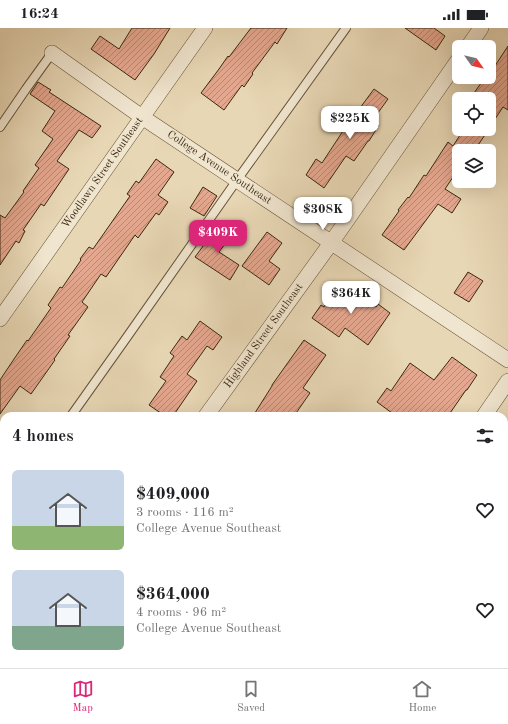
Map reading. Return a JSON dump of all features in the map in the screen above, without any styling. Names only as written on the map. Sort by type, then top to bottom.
[{"type":"street","name":"Woodlawn Street Southeast","points":[[0,319],[205,28]]},
{"type":"street","points":[[473,40],[481,28]]},
{"type":"street","name":"College Avenue Southeast","points":[[52,53],[142,117],[508,360]]},
{"type":"street","name":"Highland Street Southeast","points":[[209,412],[332,243],[452,69]]},
{"type":"street","points":[[487,412],[508,382]]},
{"type":"lane","points":[[73,412],[132,331],[237,180],[346,28]]},
{"type":"lane","points":[[0,127],[52,53]]},
{"type":"building","points":[[132,28],[170,28],[154,54],[135,80],[91,49],[100,36],[119,49]]},
{"type":"building","points":[[251,28],[287,28],[277,44],[275,42],[252,73],[253,74],[244,87],[242,85],[224,110],[201,93]]},
{"type":"building","points":[[405,28],[434,28],[445,36],[436,50]]},
{"type":"building","points":[[508,46],[508,110],[503,107],[496,118],[496,92],[475,92],[480,84],[496,84],[496,64]]},
{"type":"building","points":[[38,82],[51,90],[49,92],[101,126],[92,138],[79,130],[57,161],[69,169],[44,206],[41,204],[23,230],[25,231],[19,243],[16,241],[0,265],[0,215],[5,218],[24,192],[23,191],[39,168],[35,165],[53,139],[42,131],[55,111],[30,94]]},
{"type":"building","points":[[374,89],[388,99],[372,121],[379,125],[354,161],[346,156],[324,188],[306,175],[316,159],[322,163],[356,111],[357,112]]},
{"type":"building","points":[[459,136],[484,136],[479,144],[454,144]]},
{"type":"building","points":[[448,142],[452,145],[452,178],[445,189],[461,199],[452,213],[438,204],[404,250],[382,235],[399,211],[398,210],[408,197],[409,198],[424,175],[426,176]]},
{"type":"building","points":[[156,159],[174,172],[158,195],[168,202],[159,215],[156,213],[138,238],[135,235],[106,277],[101,274],[82,302],[88,307],[68,335],[70,336],[54,359],[55,360],[31,394],[20,386],[0,412],[0,380],[51,308],[48,305],[60,287],[62,288],[89,247],[93,249],[130,196],[127,194],[136,181],[139,183]]},
{"type":"building","points":[[203,187],[217,196],[204,216],[190,208]]},
{"type":"building","points":[[218,226],[231,236],[219,252],[239,265],[230,280],[195,257]]},
{"type":"building","points":[[267,232],[282,243],[269,261],[280,269],[269,285],[242,266]]},
{"type":"building","points":[[468,272],[483,281],[469,302],[454,293]]},
{"type":"building","points":[[338,283],[376,307],[378,304],[390,313],[368,345],[345,328],[339,337],[312,318],[321,305],[324,307]]},
{"type":"building","points":[[200,321],[222,337],[213,350],[207,346],[187,374],[197,381],[176,412],[159,412],[149,405],[166,381],[160,377],[174,356],[170,353],[182,336],[187,340]]},
{"type":"building","points":[[304,340],[326,355],[303,388],[310,393],[297,412],[256,412],[272,385]]},
{"type":"building","points":[[452,357],[477,375],[451,412],[391,412],[377,402],[387,388],[391,391],[410,363],[434,380]]}]
